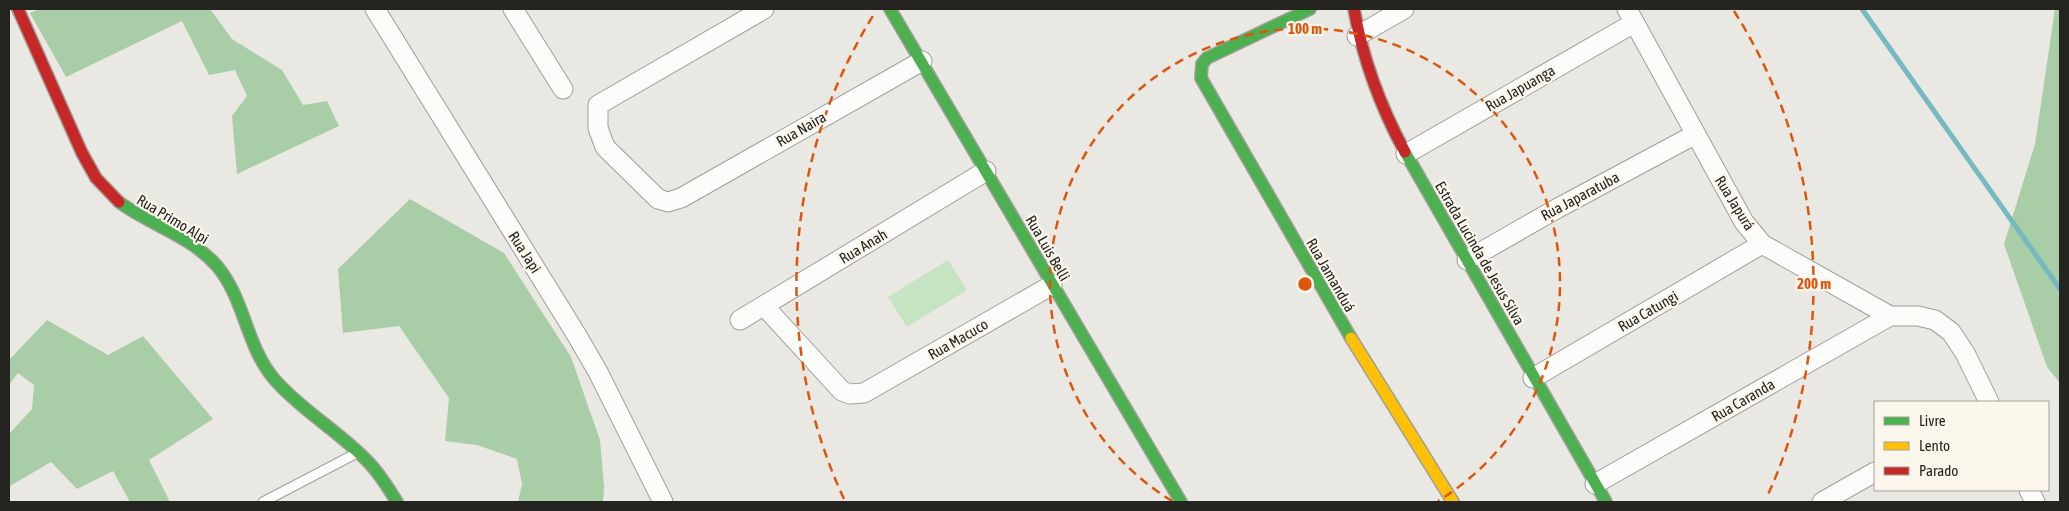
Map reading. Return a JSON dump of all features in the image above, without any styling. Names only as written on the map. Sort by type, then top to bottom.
[{"type":"street","name":"Rua Primo Alpi","points":[[18,9],[80,150],[110,195],[128,209],[199,250],[216,265],[228,282],[257,354],[270,376],[286,393],[360,452],[386,482],[396,502]]},
{"type":"street","name":"Rua Japi","points":[[375,9],[572,327],[598,372],[663,502]]},
{"type":"street","points":[[513,9],[563,89]]},
{"type":"street","name":"Rua Naira","points":[[764,9],[598,105],[598,128],[605,147],[658,199],[668,202],[681,198],[922,61]]},
{"type":"street","name":"Rua Luis Belli","points":[[890,9],[1181,502]]},
{"type":"street","name":"Rua Jamanduá","points":[[1310,9],[1207,58],[1202,64],[1201,78],[1342,323],[1453,502]]},
{"type":"street","name":"Estrada Lucinda de Jesus Silva","points":[[1354,9],[1357,36],[1371,81],[1406,154],[1533,378],[1606,502]]},
{"type":"street","points":[[1357,36],[1404,9]]},
{"type":"street","name":"Rua Japurá","points":[[1630,16],[1694,135],[1744,222],[1762,244],[1890,316],[1918,316],[1935,320],[1951,332],[1965,353],[1989,401]]},
{"type":"street","name":"Rua Japuanga","points":[[1406,154],[1630,16]]},
{"type":"street","name":"Rua Japaratuba","points":[[1467,260],[1558,208],[1694,135]]},
{"type":"street","name":"Rua Anah","points":[[740,320],[986,171]]},
{"type":"street","name":"Rua Catungi","points":[[1533,378],[1762,244]]},
{"type":"street","name":"Rua Macuco","points":[[764,306],[842,391],[850,394],[864,392],[1052,285]]},
{"type":"street","name":"Rua Caranda","points":[[1595,484],[1890,316]]},
{"type":"street","points":[[1822,502],[1874,473]]},
{"type":"lane","points":[[263,502],[360,452]]},
{"type":"green space","points":[[39,9],[210,9],[232,39],[282,70],[303,105],[327,101],[339,126],[237,174],[232,116],[247,96],[235,70],[209,75],[182,21],[66,77],[30,13]]},
{"type":"green space","points":[[2055,9],[2060,9],[2060,383],[2047,367],[2004,244],[2035,144]]},
{"type":"green space","points":[[410,199],[504,253],[571,357],[600,440],[604,487],[603,502],[518,502],[522,484],[517,459],[477,445],[445,441],[449,398],[399,326],[343,333],[338,269]]},
{"type":"green space","points":[[948,260],[967,290],[907,327],[888,297]]},
{"type":"green space","points":[[47,320],[108,355],[143,336],[213,419],[149,460],[170,502],[130,502],[113,471],[77,489],[51,462],[10,486],[9,434],[32,409],[34,385],[18,373],[9,385],[9,360]]},
{"type":"waterway","points":[[1862,9],[2060,289]]},
{"type":"traffic: fast","points":[[890,9],[1181,502]]},
{"type":"traffic: fast","points":[[1310,9],[1207,58],[1202,64],[1201,78],[1351,338]]},
{"type":"traffic: fast","points":[[1405,152],[1606,502]]},
{"type":"traffic: fast","points":[[119,202],[183,239],[207,256],[217,266],[234,293],[251,338],[265,367],[286,392],[360,453],[388,487],[397,502]]},
{"type":"traffic: slow","points":[[1351,338],[1453,502]]},
{"type":"traffic: jam","points":[[18,9],[82,153],[96,178],[119,202]]},
{"type":"traffic: jam","points":[[1354,9],[1362,46],[1380,100],[1405,152]]}]
